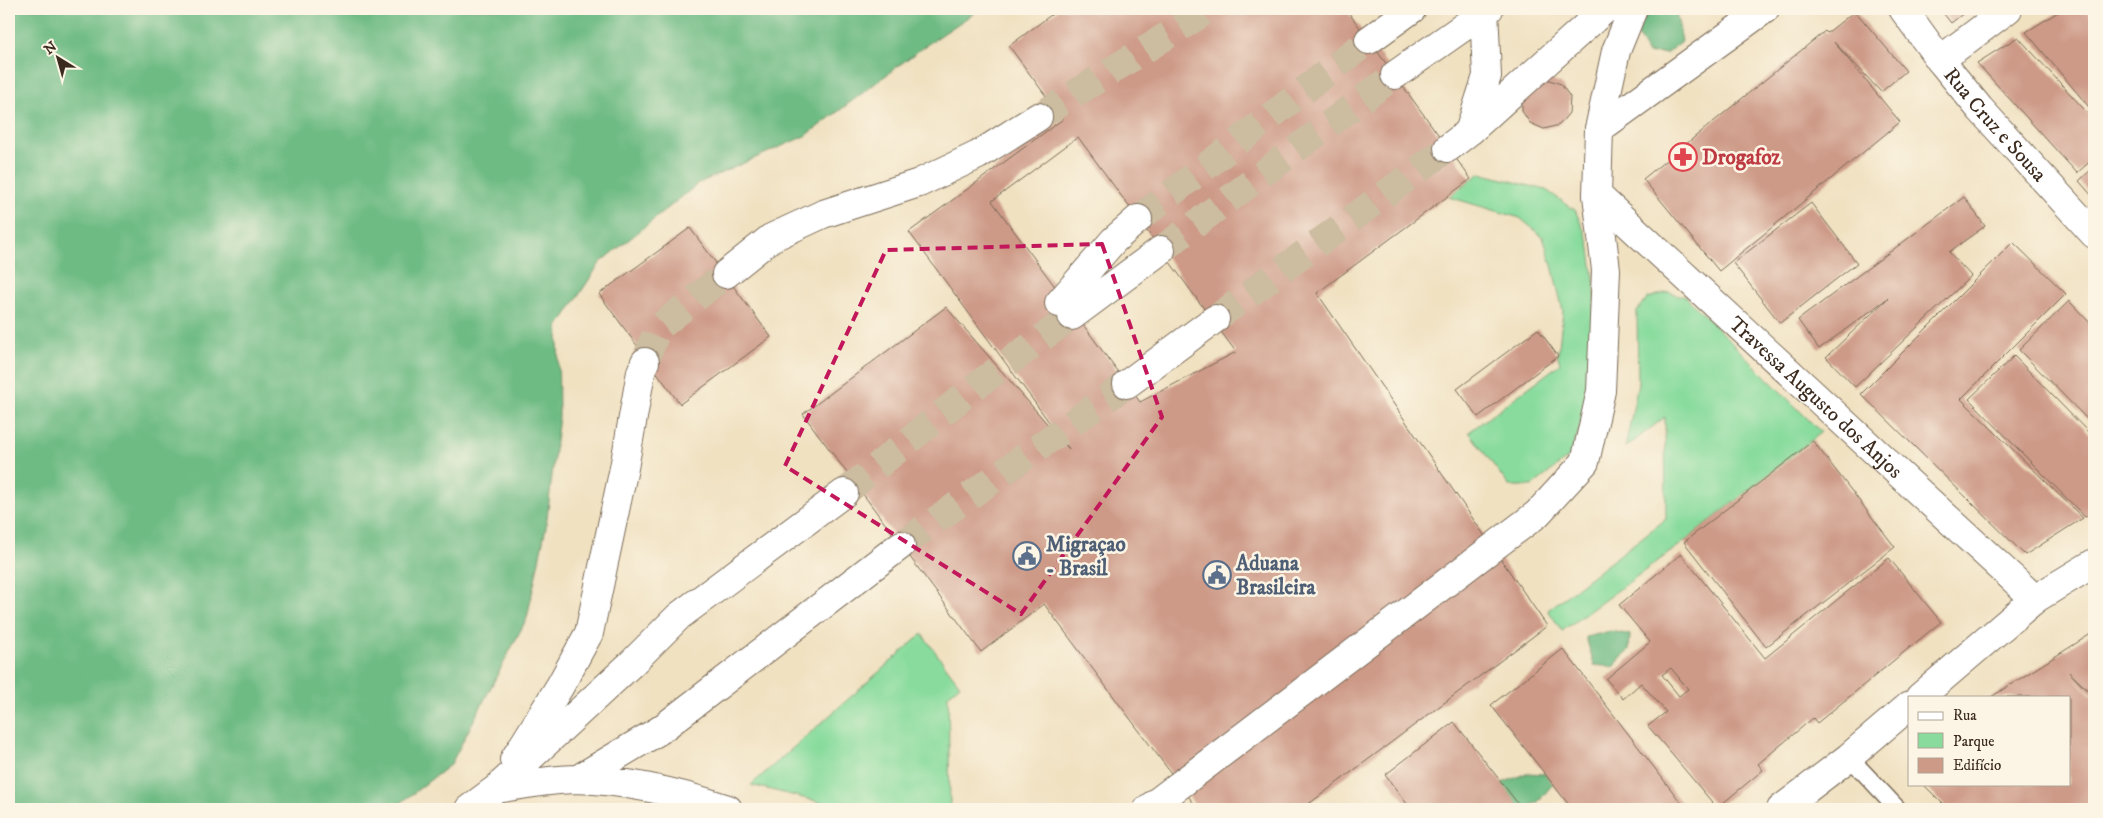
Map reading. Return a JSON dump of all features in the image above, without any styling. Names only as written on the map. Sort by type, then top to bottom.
[{"type":"main road","points":[[1369,40],[1412,9]]},
{"type":"main road","points":[[1448,148],[1470,131],[1605,9]]},
{"type":"main road","points":[[1148,809],[1537,514],[1585,462],[1602,391],[1606,270],[1597,195],[1599,129],[1616,50],[1633,9]]},
{"type":"main road","points":[[1599,129],[1765,9]]},
{"type":"main road","name":"Rua Cruz e Sousa","points":[[1903,9],[1940,60],[1980,109],[2094,234]]},
{"type":"main road","points":[[1940,60],[2008,9]]},
{"type":"main road","points":[[1470,131],[1487,76],[1486,10]]},
{"type":"main road","points":[[1395,75],[1486,10]]},
{"type":"main road","points":[[726,274],[772,238],[823,214],[919,183],[978,155],[1038,117]]},
{"type":"main road","name":"Travessa Augusto dos Anjos","points":[[1597,195],[2035,599]]},
{"type":"main road","points":[[1138,219],[1114,240],[1065,309],[1161,250]]},
{"type":"main road","points":[[1127,384],[1215,319]]},
{"type":"main road","points":[[496,789],[560,686],[589,633],[624,468],[641,372],[645,362]]},
{"type":"main road","points":[[469,809],[496,789],[624,671],[679,616],[844,493]]},
{"type":"main road","points":[[578,779],[660,730],[901,546]]},
{"type":"main road","points":[[1921,696],[2035,599],[2094,563]]},
{"type":"main road","points":[[1781,809],[1849,757],[1908,707]]},
{"type":"main road","points":[[496,789],[556,780],[578,779],[641,787],[698,799],[728,809]]},
{"type":"lane","points":[[1849,757],[1898,809]]},
{"type":"highlighted area","points":[[1102,244],[1162,417],[1021,614],[785,466],[886,250]]},
{"type":"green space","points":[[9,9],[980,9],[922,48],[807,135],[699,183],[600,263],[558,327],[559,416],[546,527],[527,618],[451,764],[393,809],[9,809]]},
{"type":"green space","points":[[1652,9],[1676,12],[1682,41],[1667,53],[1648,54],[1638,36],[1640,25]]},
{"type":"green space","points":[[1480,173],[1546,190],[1575,210],[1589,242],[1595,287],[1591,371],[1580,428],[1569,457],[1532,486],[1509,486],[1469,432],[1560,364],[1558,356],[1563,311],[1543,237],[1520,218],[1449,197]]},
{"type":"green space","points":[[1669,292],[1686,297],[1821,432],[1684,542],[1562,631],[1548,610],[1666,519],[1665,417],[1625,448],[1638,384],[1637,311],[1648,298]]},
{"type":"green space","points":[[1611,631],[1630,635],[1629,650],[1613,667],[1594,665],[1586,637]]},
{"type":"green space","points":[[922,634],[960,685],[948,695],[950,809],[848,809],[751,785]]},
{"type":"green space","points":[[1528,773],[1545,774],[1553,784],[1537,803],[1521,808],[1504,798],[1502,783]]},
{"type":"building","name":"Aduana Brasileira","points":[[1059,9],[1346,9],[1471,179],[1317,293],[1547,626],[1302,809],[1198,809],[1044,604],[981,652],[803,414],[946,307],[1069,449],[909,232],[1063,119],[1009,46]],"holes":[[[1078,137],[1236,352],[1140,402],[992,201]]]},
{"type":"building","points":[[1940,9],[1969,9],[1951,23]]},
{"type":"building","points":[[2063,9],[2085,9],[2094,20],[2094,113],[2026,32]]},
{"type":"building","points":[[1855,11],[1906,71],[1881,92],[1834,42],[1900,122],[1719,271],[1643,179],[1825,31],[1827,33]]},
{"type":"building","points":[[2018,37],[2094,120],[2094,158],[2077,173],[1977,63]]},
{"type":"building","points":[[1547,79],[1561,84],[1570,97],[1569,113],[1559,125],[1544,129],[1530,123],[1522,111],[1522,95]]},
{"type":"building","points":[[2094,167],[2094,198],[2079,181]]},
{"type":"building","points":[[1964,197],[1985,226],[1949,252],[1971,276],[1855,387],[1826,357],[1888,298],[1819,349],[1798,320]]},
{"type":"building","points":[[1811,203],[1857,263],[1780,323],[1733,263]]},
{"type":"building","points":[[690,228],[771,337],[680,404],[599,294]]},
{"type":"building","points":[[2013,242],[2066,294],[1961,399],[2083,518],[2025,555],[1861,394]]},
{"type":"building","points":[[2069,301],[2094,327],[2094,426],[2019,350]]},
{"type":"building","points":[[1538,329],[1558,356],[1478,417],[1457,389]]},
{"type":"building","points":[[2014,356],[2094,438],[2094,511],[2085,517],[1969,399]]},
{"type":"building","points":[[1813,441],[1895,547],[1766,647],[1684,542]]},
{"type":"building","points":[[1681,554],[1765,658],[1889,558],[1941,622],[1817,723],[1813,718],[1758,764],[1763,770],[1717,808],[1648,726],[1666,712],[1641,683],[1623,699],[1606,679],[1650,642],[1619,605]],"holes":[[[1671,668],[1688,689],[1679,696],[1662,675]]]},
{"type":"building","points":[[2094,632],[2094,696],[2069,672],[2094,698],[2094,809],[1948,809],[1925,786],[2070,786],[2070,696],[1993,696]]},
{"type":"building","points":[[1563,649],[1686,809],[1572,809],[1491,705]]},
{"type":"building","points":[[1454,722],[1522,809],[1411,809],[1385,775]]},
{"type":"tunnel","points":[[1038,117],[1209,9]]},
{"type":"tunnel","points":[[1138,219],[1369,40]]},
{"type":"tunnel","points":[[1161,250],[1395,75]]},
{"type":"tunnel","points":[[1215,319],[1448,148]]},
{"type":"tunnel","points":[[645,362],[658,328],[726,274]]},
{"type":"tunnel","points":[[844,493],[976,386],[1072,316]]},
{"type":"tunnel","points":[[901,545],[1127,384]]},
{"type":"place","name":"Drogafoz","points":[[1683,157]]},
{"type":"place","name":"Migraçao - Brasil","points":[[1027,556]]},
{"type":"place","name":"Aduana Brasileira","points":[[1217,575]]}]
